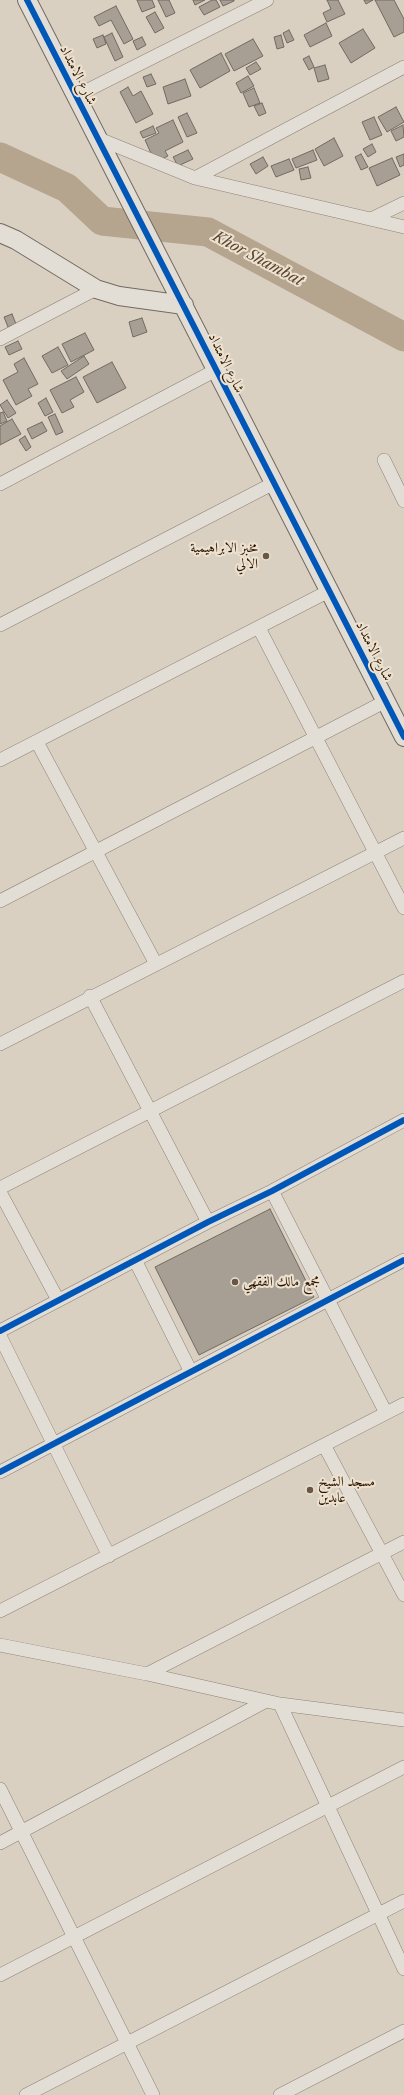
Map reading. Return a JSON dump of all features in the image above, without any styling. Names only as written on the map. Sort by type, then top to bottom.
[{"type":"street","name":"شارع الامتداد","points":[[27,0],[184,304],[274,484],[402,730]]},
{"type":"street","points":[[76,96],[266,0]]},
{"type":"street","points":[[195,178],[404,67]]},
{"type":"street","points":[[98,140],[195,178],[404,227]]},
{"type":"street","points":[[371,219],[404,203]]},
{"type":"street","points":[[0,234],[16,240],[96,289],[119,296],[184,304]]},
{"type":"street","points":[[0,339],[96,289]]},
{"type":"street","points":[[0,484],[216,370]]},
{"type":"street","points":[[384,460],[404,501]]},
{"type":"street","points":[[0,625],[274,484]]},
{"type":"street","points":[[0,760],[260,628],[329,591]]},
{"type":"street","points":[[260,628],[315,738],[404,908]]},
{"type":"street","points":[[0,900],[96,852],[386,701]]},
{"type":"street","points":[[37,742],[156,964]]},
{"type":"street","points":[[0,1044],[90,996],[404,838]]},
{"type":"street","points":[[0,1188],[404,981]]},
{"type":"street","points":[[90,996],[208,1222]]},
{"type":"street","points":[[0,1331],[208,1222],[272,1191],[404,1120]]},
{"type":"street","points":[[272,1191],[386,1413]]},
{"type":"street","points":[[0,1192],[58,1300]]},
{"type":"street","points":[[135,1260],[191,1372]]},
{"type":"street","points":[[0,1472],[329,1301],[404,1260]]},
{"type":"street","points":[[0,1336],[109,1556]]},
{"type":"street","points":[[0,1611],[404,1404]]},
{"type":"street","points":[[324,1445],[404,1595]]},
{"type":"street","points":[[147,1674],[404,1542]]},
{"type":"street","points":[[0,1645],[147,1674],[280,1704],[404,1720]]},
{"type":"street","points":[[0,1842],[266,1701]]},
{"type":"street","points":[[280,1704],[404,1969]]},
{"type":"street","points":[[0,1975],[404,1766]]},
{"type":"street","points":[[0,1789],[152,2095]]},
{"type":"street","points":[[26,2095],[126,2042],[404,1900]]},
{"type":"street","points":[[280,2095],[404,2031]]},
{"type":"building","points":[[137,0],[152,0],[155,7],[142,12]]},
{"type":"building","points":[[158,0],[169,0],[175,13],[166,17]]},
{"type":"building","points":[[193,0],[205,0],[195,5]]},
{"type":"building","points":[[212,0],[216,0],[220,7],[204,15],[199,7]]},
{"type":"building","points":[[220,0],[234,0],[234,1],[223,6]]},
{"type":"building","points":[[327,0],[338,0],[345,14],[327,22],[323,13],[331,9]]},
{"type":"building","points":[[364,0],[373,0],[366,4]]},
{"type":"building","points":[[375,0],[394,0],[404,19],[404,32],[394,37]]},
{"type":"building","points":[[116,6],[133,39],[124,44],[111,20],[99,26],[94,17]]},
{"type":"building","points":[[155,12],[164,28],[155,33],[146,17]]},
{"type":"building","points":[[326,23],[332,36],[310,47],[304,35]]},
{"type":"building","points":[[363,29],[375,48],[351,63],[339,43]]},
{"type":"building","points":[[289,30],[294,40],[287,43],[283,33]]},
{"type":"building","points":[[112,33],[123,57],[115,61],[104,37]]},
{"type":"building","points":[[103,35],[106,44],[97,48],[93,39]]},
{"type":"building","points":[[281,35],[284,47],[277,49],[274,37]]},
{"type":"building","points":[[142,37],[146,45],[137,50],[133,41]]},
{"type":"building","points":[[253,39],[263,56],[234,71],[225,54]]},
{"type":"building","points":[[221,53],[230,71],[200,88],[190,70]]},
{"type":"building","points":[[309,56],[314,67],[309,70],[303,59]]},
{"type":"building","points":[[256,62],[261,69],[250,75],[246,68]]},
{"type":"building","points":[[325,65],[329,79],[318,82],[314,68]]},
{"type":"building","points":[[151,74],[156,84],[147,87],[143,77]]},
{"type":"building","points":[[248,76],[254,86],[241,93],[236,83]]},
{"type":"building","points":[[185,79],[191,96],[168,104],[163,87]]},
{"type":"building","points":[[128,87],[133,96],[141,91],[153,114],[136,123],[120,92]]},
{"type":"building","points":[[254,88],[260,103],[249,107],[243,93]]},
{"type":"building","points":[[262,103],[266,113],[259,116],[254,106]]},
{"type":"building","points":[[396,107],[404,122],[387,132],[378,117]]},
{"type":"building","points":[[187,113],[197,133],[187,137],[178,117]]},
{"type":"building","points":[[374,117],[382,135],[370,140],[362,122]]},
{"type":"building","points":[[173,120],[183,142],[165,151],[168,156],[155,162],[145,140],[159,133],[156,128]]},
{"type":"building","points":[[403,125],[404,137],[396,141],[391,131]]},
{"type":"building","points":[[153,126],[156,133],[143,138],[140,132]]},
{"type":"building","points":[[334,138],[343,156],[324,166],[315,149]]},
{"type":"building","points":[[372,144],[376,152],[368,157],[363,149]]},
{"type":"building","points":[[188,150],[193,159],[178,166],[173,157]]},
{"type":"building","points":[[313,150],[317,160],[296,168],[292,159]]},
{"type":"building","points":[[361,154],[368,167],[361,170],[355,157]]},
{"type":"building","points":[[404,154],[404,165],[400,167],[396,157]]},
{"type":"building","points":[[263,157],[268,166],[256,174],[250,164]]},
{"type":"building","points":[[392,158],[400,175],[377,186],[369,168]]},
{"type":"building","points":[[289,159],[294,170],[276,177],[271,166]]},
{"type":"building","points":[[308,167],[311,178],[301,180],[299,169]]},
{"type":"building","points":[[12,314],[16,324],[8,327],[4,317]]},
{"type":"building","points":[[142,318],[147,332],[133,337],[129,322]]},
{"type":"building","points":[[85,333],[94,350],[71,362],[62,344]]},
{"type":"building","points":[[18,341],[22,349],[9,355],[5,347]]},
{"type":"building","points":[[58,347],[68,365],[52,373],[42,356]]},
{"type":"building","points":[[84,356],[89,364],[67,379],[61,371]]},
{"type":"building","points":[[24,358],[38,384],[28,389],[32,396],[16,405],[3,380],[18,372],[14,364]]},
{"type":"building","points":[[112,362],[126,388],[97,403],[83,377]]},
{"type":"building","points":[[76,377],[84,392],[70,400],[74,407],[62,413],[50,390]]},
{"type":"building","points":[[46,398],[53,412],[45,416],[38,403]]},
{"type":"building","points":[[7,400],[16,413],[8,418],[0,405]]},
{"type":"building","points":[[3,412],[7,421],[0,424],[0,413]]},
{"type":"building","points":[[55,414],[63,432],[56,435],[48,417]]},
{"type":"building","points":[[12,419],[21,434],[0,445],[0,426]]},
{"type":"building","points":[[42,422],[47,431],[32,439],[27,429]]},
{"type":"building","points":[[25,436],[31,447],[26,451],[19,440]]},
{"type":"building","name":"مجمع مالك الفقهي","points":[[270,1209],[314,1297],[199,1355],[155,1267]]},
{"type":"waterway","name":"Khor Shambat","points":[[0,157],[67,188],[102,221],[208,232],[404,337]]},
{"type":"waterway","points":[[383,326],[404,325]]},
{"type":"cycle path","points":[[27,0],[404,737]]},
{"type":"cycle path","points":[[0,1331],[208,1222],[272,1191],[404,1120]]},
{"type":"cycle path","points":[[0,1472],[404,1260]]},
{"type":"place","name":"مخبز الابراهيمية الالي","points":[[266,556]]},
{"type":"place","name":"مجمع مالك الفقهي","points":[[235,1282]]},
{"type":"place","name":"مسجد الشيخ عابدين","points":[[310,1490]]}]
